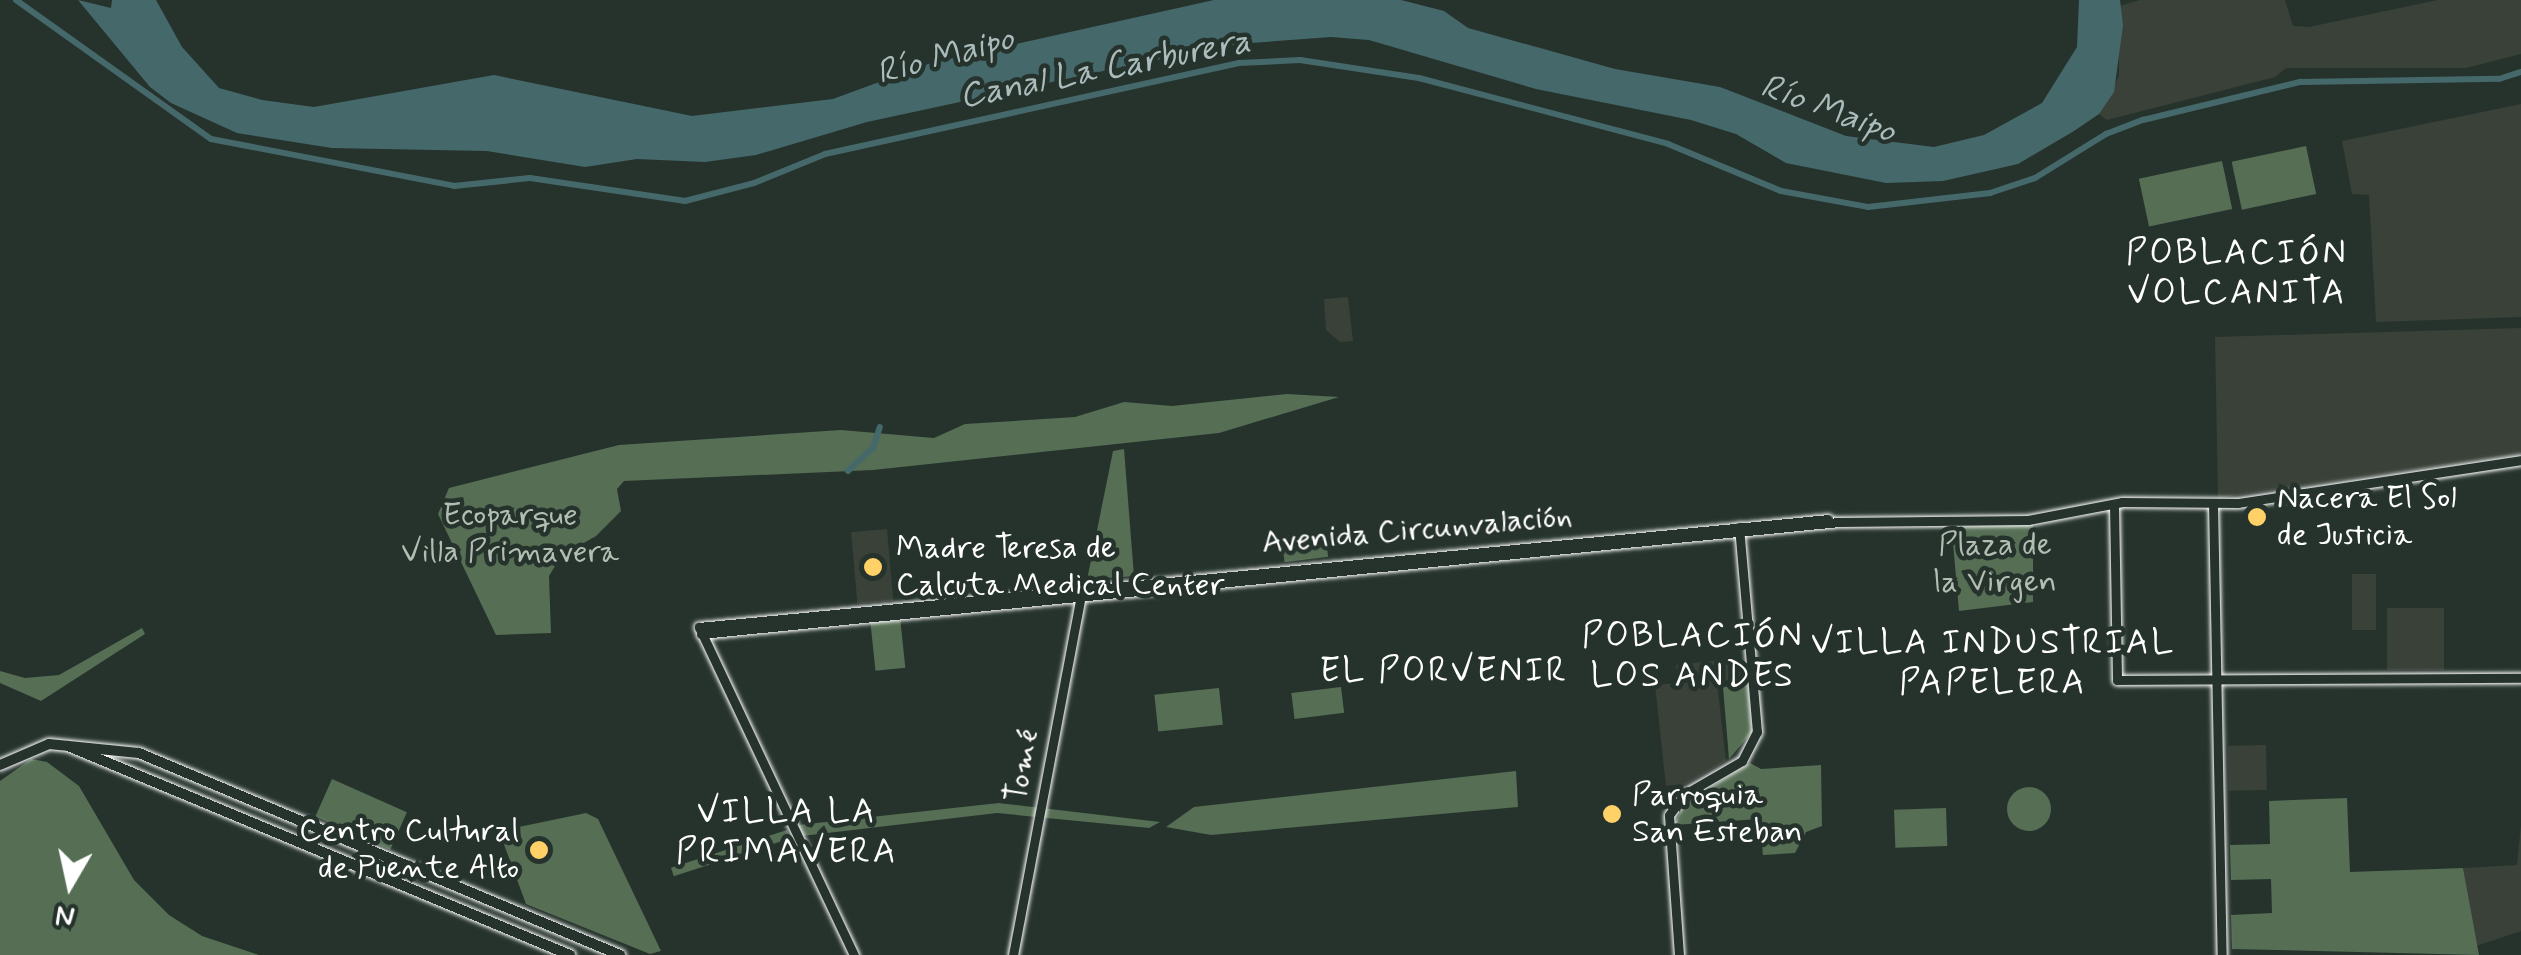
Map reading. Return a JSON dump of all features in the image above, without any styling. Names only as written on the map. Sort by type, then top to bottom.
[{"type":"main road","points":[[52,743],[182,791],[570,955]]},
{"type":"main road","points":[[0,765],[33,747],[52,743],[119,748],[189,773],[619,955]]},
{"type":"main road","points":[[182,791],[180,780],[189,773]]},
{"type":"main road","points":[[382,876],[391,858]]},
{"type":"street","name":"Avenida Circunvalación","points":[[854,955],[700,630],[1739,528],[1806,518],[1840,522],[2028,520],[2114,505],[2213,503],[2521,460]]},
{"type":"street","points":[[2213,503],[2222,955]]},
{"type":"street","points":[[2114,505],[2118,680],[2521,678]]},
{"type":"street","points":[[1679,955],[1670,815],[1684,794],[1742,761],[1757,732],[1739,528]]},
{"type":"street","name":"Tomé","points":[[1013,955],[1081,591]]},
{"type":"shaded area","points":[[2140,0],[2285,0],[2293,26],[2309,27],[2438,0],[2521,0],[2521,54],[2466,68],[2286,68],[2275,77],[2107,120],[2099,114],[2119,76],[2119,6]]},
{"type":"shaded area","points":[[2521,104],[2521,317],[2376,322],[2369,195],[2352,194],[2342,141]]},
{"type":"shaded area","points":[[1348,297],[1353,341],[1340,342],[1326,330],[1324,299]]},
{"type":"shaded area","points":[[2521,328],[2521,454],[2218,498],[2215,337]]},
{"type":"shaded area","name":"Madre Teresa de Calcuta Medical Center","points":[[887,529],[893,601],[857,604],[851,532]]},
{"type":"shaded area","points":[[2352,574],[2376,574],[2376,630],[2352,630]]},
{"type":"shaded area","points":[[2387,608],[2444,608],[2444,670],[2387,670]]},
{"type":"shaded area","points":[[1739,658],[1741,678],[1717,682],[1726,761],[1686,784],[1666,786],[1655,685],[1678,683],[1676,665]]},
{"type":"shaded area","points":[[2266,745],[2267,790],[2229,791],[2228,746]]},
{"type":"shaded area","points":[[2521,825],[2521,931],[2476,946],[2463,868],[2517,865]]},
{"type":"green space","points":[[2306,146],[2316,194],[2242,210],[2232,162]]},
{"type":"green space","points":[[2222,161],[2232,209],[2149,227],[2139,179]]},
{"type":"green space","name":"Ecoparque Villa Primavera","points":[[1287,394],[1339,397],[1219,433],[873,470],[624,481],[617,489],[621,511],[596,536],[561,556],[549,576],[551,633],[496,635],[438,514],[449,488],[619,445],[841,430],[934,438],[965,424],[1075,417],[1124,402],[1172,406]]},
{"type":"green space","points":[[1124,449],[1134,576],[1087,580],[1113,451]]},
{"type":"green space","name":"Plaza de la Virgen","points":[[2033,524],[2033,602],[1959,611],[1952,532],[1959,527]]},
{"type":"green space","points":[[1325,531],[1328,557],[1284,562],[1281,536]]},
{"type":"green space","points":[[900,617],[905,668],[875,671],[870,620]]},
{"type":"green space","points":[[142,628],[145,634],[41,701],[0,683],[0,671],[25,678],[59,675]]},
{"type":"green space","points":[[1748,685],[1752,732],[1729,759],[1723,687]]},
{"type":"green space","points":[[1341,687],[1344,713],[1295,719],[1291,693]]},
{"type":"green space","points":[[1219,688],[1223,725],[1158,732],[1154,695]]},
{"type":"green space","points":[[31,759],[47,762],[79,786],[134,880],[169,915],[202,936],[259,955],[0,955],[0,781]]},
{"type":"green space","points":[[1750,763],[1761,769],[1821,765],[1822,826],[1806,832],[1795,853],[1763,855],[1759,819],[1674,825],[1685,803]]},
{"type":"green space","points":[[1516,771],[1518,807],[1211,835],[1166,827],[1194,807]]},
{"type":"green space","points":[[332,779],[407,812],[390,850],[315,816]]},
{"type":"green space","points":[[2029,787],[2044,794],[2051,809],[2044,824],[2029,831],[2014,824],[2007,809],[2014,794]]},
{"type":"green space","points":[[2347,798],[2350,872],[2463,868],[2479,955],[2232,949],[2231,915],[2272,913],[2271,879],[2231,880],[2230,845],[2270,844],[2269,801]]},
{"type":"green space","points":[[999,803],[1160,822],[1149,828],[997,813],[802,836],[798,825]]},
{"type":"green space","points":[[1946,808],[1947,846],[1895,848],[1894,810]]},
{"type":"green space","points":[[586,813],[598,819],[661,951],[650,954],[526,904],[499,831]]},
{"type":"green space","points":[[787,830],[790,839],[674,876],[671,868]]},
{"type":"water","points":[[78,0],[111,8],[112,0],[156,0],[182,47],[219,88],[262,100],[314,107],[494,75],[692,116],[833,99],[931,63],[1214,0],[1401,0],[1444,11],[1468,28],[1615,69],[1720,87],[1846,136],[1934,147],[1984,135],[2042,103],[2077,47],[2079,0],[2120,0],[2123,25],[2114,92],[2099,114],[2074,131],[2018,164],[1943,181],[1886,183],[1786,163],[1736,134],[1691,120],[1536,89],[1369,40],[1331,37],[1237,44],[867,122],[756,155],[705,162],[637,159],[585,167],[487,151],[332,148],[237,133],[171,103],[150,87]]},
{"type":"waterway","name":"Canal La Carburera","points":[[16,0],[211,139],[454,186],[530,178],[685,201],[754,183],[825,154],[1239,63],[1300,60],[1419,78],[1668,144],[1781,191],[1868,207],[1990,193],[2035,178],[2106,134],[2143,120],[2300,82],[2499,79],[2521,72]]},
{"type":"waterway","points":[[848,471],[873,448],[880,427]]},
{"type":"place","name":"Nacera El Sol de Justicia","points":[[2257,517]]},
{"type":"place","name":"Madre Teresa de Calcuta Medical Center","points":[[873,567]]},
{"type":"place","name":"Parroquia San Esteban","points":[[1612,814]]},
{"type":"place","name":"Centro Cultural de Puente Alto","points":[[539,850]]},
{"type":"district","name":"POBLACIÓN VOLCANITA","points":[[2237,273]]},
{"type":"district","name":"POBLACIÓN LOS ANDES","points":[[1693,656]]},
{"type":"district","name":"VILLA INDUSTRIAL PAPELERA","points":[[1993,663]]},
{"type":"district","name":"EL PORVENIR","points":[[1444,671]]},
{"type":"district","name":"VILLA LA PRIMAVERA","points":[[787,832]]},
{"type":"water label","name":"Río Maipo","points":[[945,56]]},
{"type":"water label","name":"Río Maipo","points":[[1828,109]]}]
